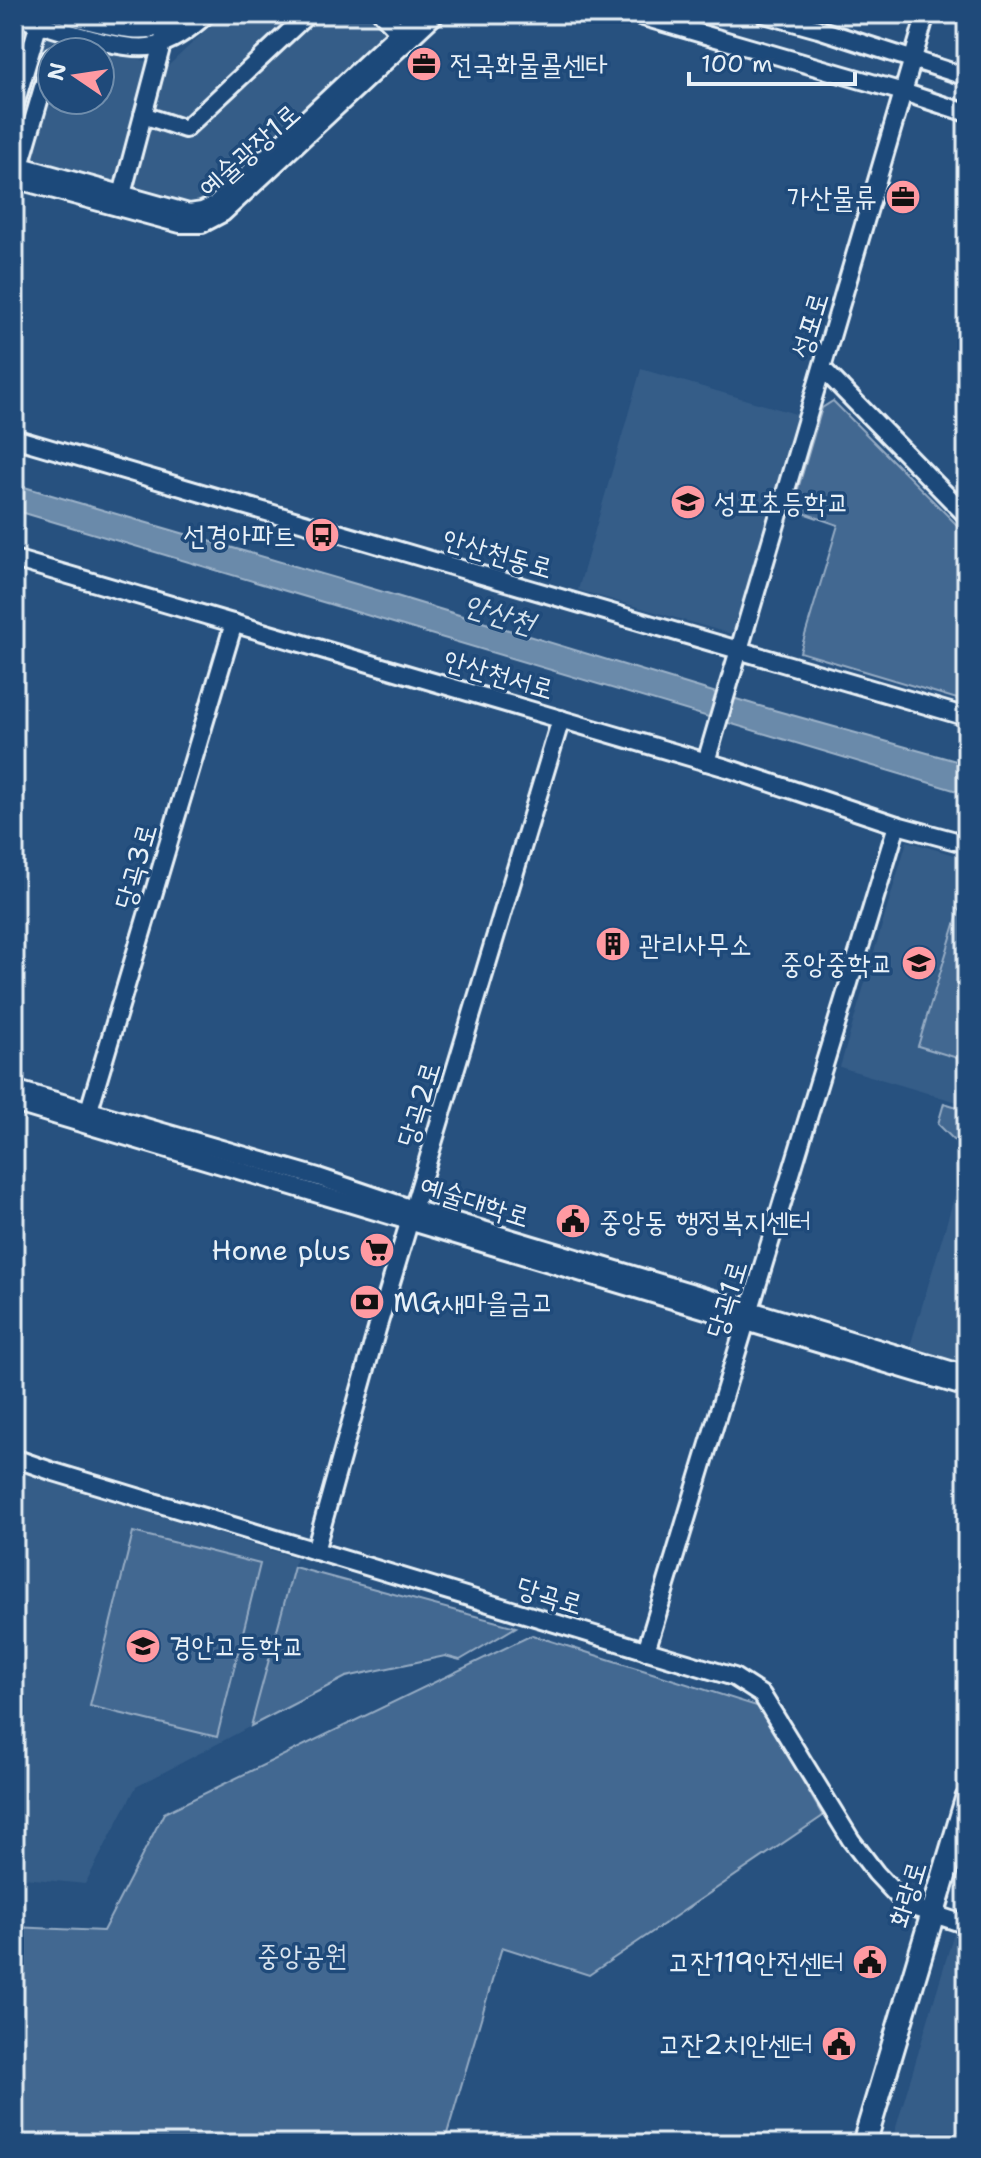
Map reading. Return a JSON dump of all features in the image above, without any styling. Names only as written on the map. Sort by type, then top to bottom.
[{"type":"main road","name":"화랑로","points":[[864,2144],[967,1799]]},
{"type":"street","points":[[14,16],[63,18],[155,30],[184,14]]},
{"type":"street","points":[[63,18],[132,48],[155,46],[178,37],[207,14]]},
{"type":"street","points":[[143,115],[185,129],[308,14]]},
{"type":"street","points":[[382,14],[403,36]]},
{"type":"street","name":"예술광장1로","points":[[403,36],[418,14]]},
{"type":"street","name":"예술광장1로","points":[[16,175],[120,201],[189,213],[202,211],[215,205],[403,36],[436,14]]},
{"type":"street","points":[[633,14],[967,113]]},
{"type":"street","points":[[764,14],[967,77]]},
{"type":"street","name":"성포로","points":[[706,762],[926,14]]},
{"type":"street","points":[[14,108],[40,19]]},
{"type":"street","points":[[120,201],[167,25]]},
{"type":"street","points":[[16,175],[36,110]]},
{"type":"street","points":[[823,369],[967,516]]},
{"type":"street","name":"안산천동로","points":[[14,438],[967,717]]},
{"type":"street","name":"안산천서로","points":[[14,559],[706,762],[897,825],[967,844]]},
{"type":"street","name":"당곡3로","points":[[87,1117],[234,623]]},
{"type":"street","name":"당곡2로","points":[[315,1551],[411,1215],[561,719]]},
{"type":"street","name":"당곡1로","points":[[646,1651],[897,825]]},
{"type":"street","name":"예술대학로","points":[[14,1089],[87,1117],[748,1316],[967,1388]]},
{"type":"street","name":"예술대학로","points":[[14,1103],[87,1117]]},
{"type":"street","name":"예술대학로","points":[[748,1316],[967,1375]]},
{"type":"street","name":"당곡로","points":[[14,1458],[734,1677],[762,1695],[851,1840],[906,1905],[967,1925]]},
{"type":"shaded area","points":[[223,14],[407,14],[202,209],[14,153],[14,24],[57,36],[36,36],[36,116],[116,116],[116,53],[167,67]]},
{"type":"shaded area","name":"성포초등학교","points":[[641,369],[799,415],[735,635],[578,590]]},
{"type":"shaded area","points":[[14,484],[756,705],[967,764],[967,794],[14,510]]},
{"type":"shaded area","name":"중앙중학교","points":[[907,841],[967,859],[967,1105],[840,1067]]},
{"type":"shaded area","points":[[967,1154],[967,1367],[909,1350]]},
{"type":"shaded area","name":"경안고등학교","points":[[14,1470],[296,1558],[251,1726],[136,1787],[85,1884],[14,1877]]},
{"type":"shaded area","points":[[957,1923],[967,1926],[967,2144],[891,2144]]},
{"type":"green space","points":[[833,401],[967,535],[967,702],[800,652],[838,525],[792,509],[822,408]]},
{"type":"green space","points":[[962,901],[967,903],[967,1061],[918,1046]]},
{"type":"green space","points":[[944,1103],[967,1110],[958,1144],[938,1124]]},
{"type":"green space","points":[[133,1532],[260,1564],[217,1737],[90,1706]]},
{"type":"green space","points":[[294,1567],[516,1627],[460,1660],[445,1656],[346,1677],[251,1726]]},
{"type":"green space","name":"중앙공원","points":[[532,1635],[760,1707],[823,1816],[589,1975],[502,1947],[444,2144],[14,2144],[14,1927],[103,1931],[164,1813]]},
{"type":"place","name":"전국화물콜센타","points":[[424,64]]},
{"type":"place","name":"가산물류","points":[[903,197]]},
{"type":"place","name":"성포초등학교","points":[[688,502]]},
{"type":"place","name":"선경아파트","points":[[322,535]]},
{"type":"place","name":"관리사무소","points":[[613,944]]},
{"type":"place","name":"중앙중학교","points":[[919,963]]},
{"type":"place","name":"중앙동 행정복지센터","points":[[573,1221]]},
{"type":"place","name":"Home plus","points":[[377,1250]]},
{"type":"place","name":"MG새마을금고","points":[[367,1302]]},
{"type":"place","name":"경안고등학교","points":[[143,1646]]},
{"type":"place","name":"고잔119안전센터","points":[[870,1962]]},
{"type":"place","name":"고잔2치안센터","points":[[839,2044]]},
{"type":"water label","name":"안산천","points":[[499,614]]}]
